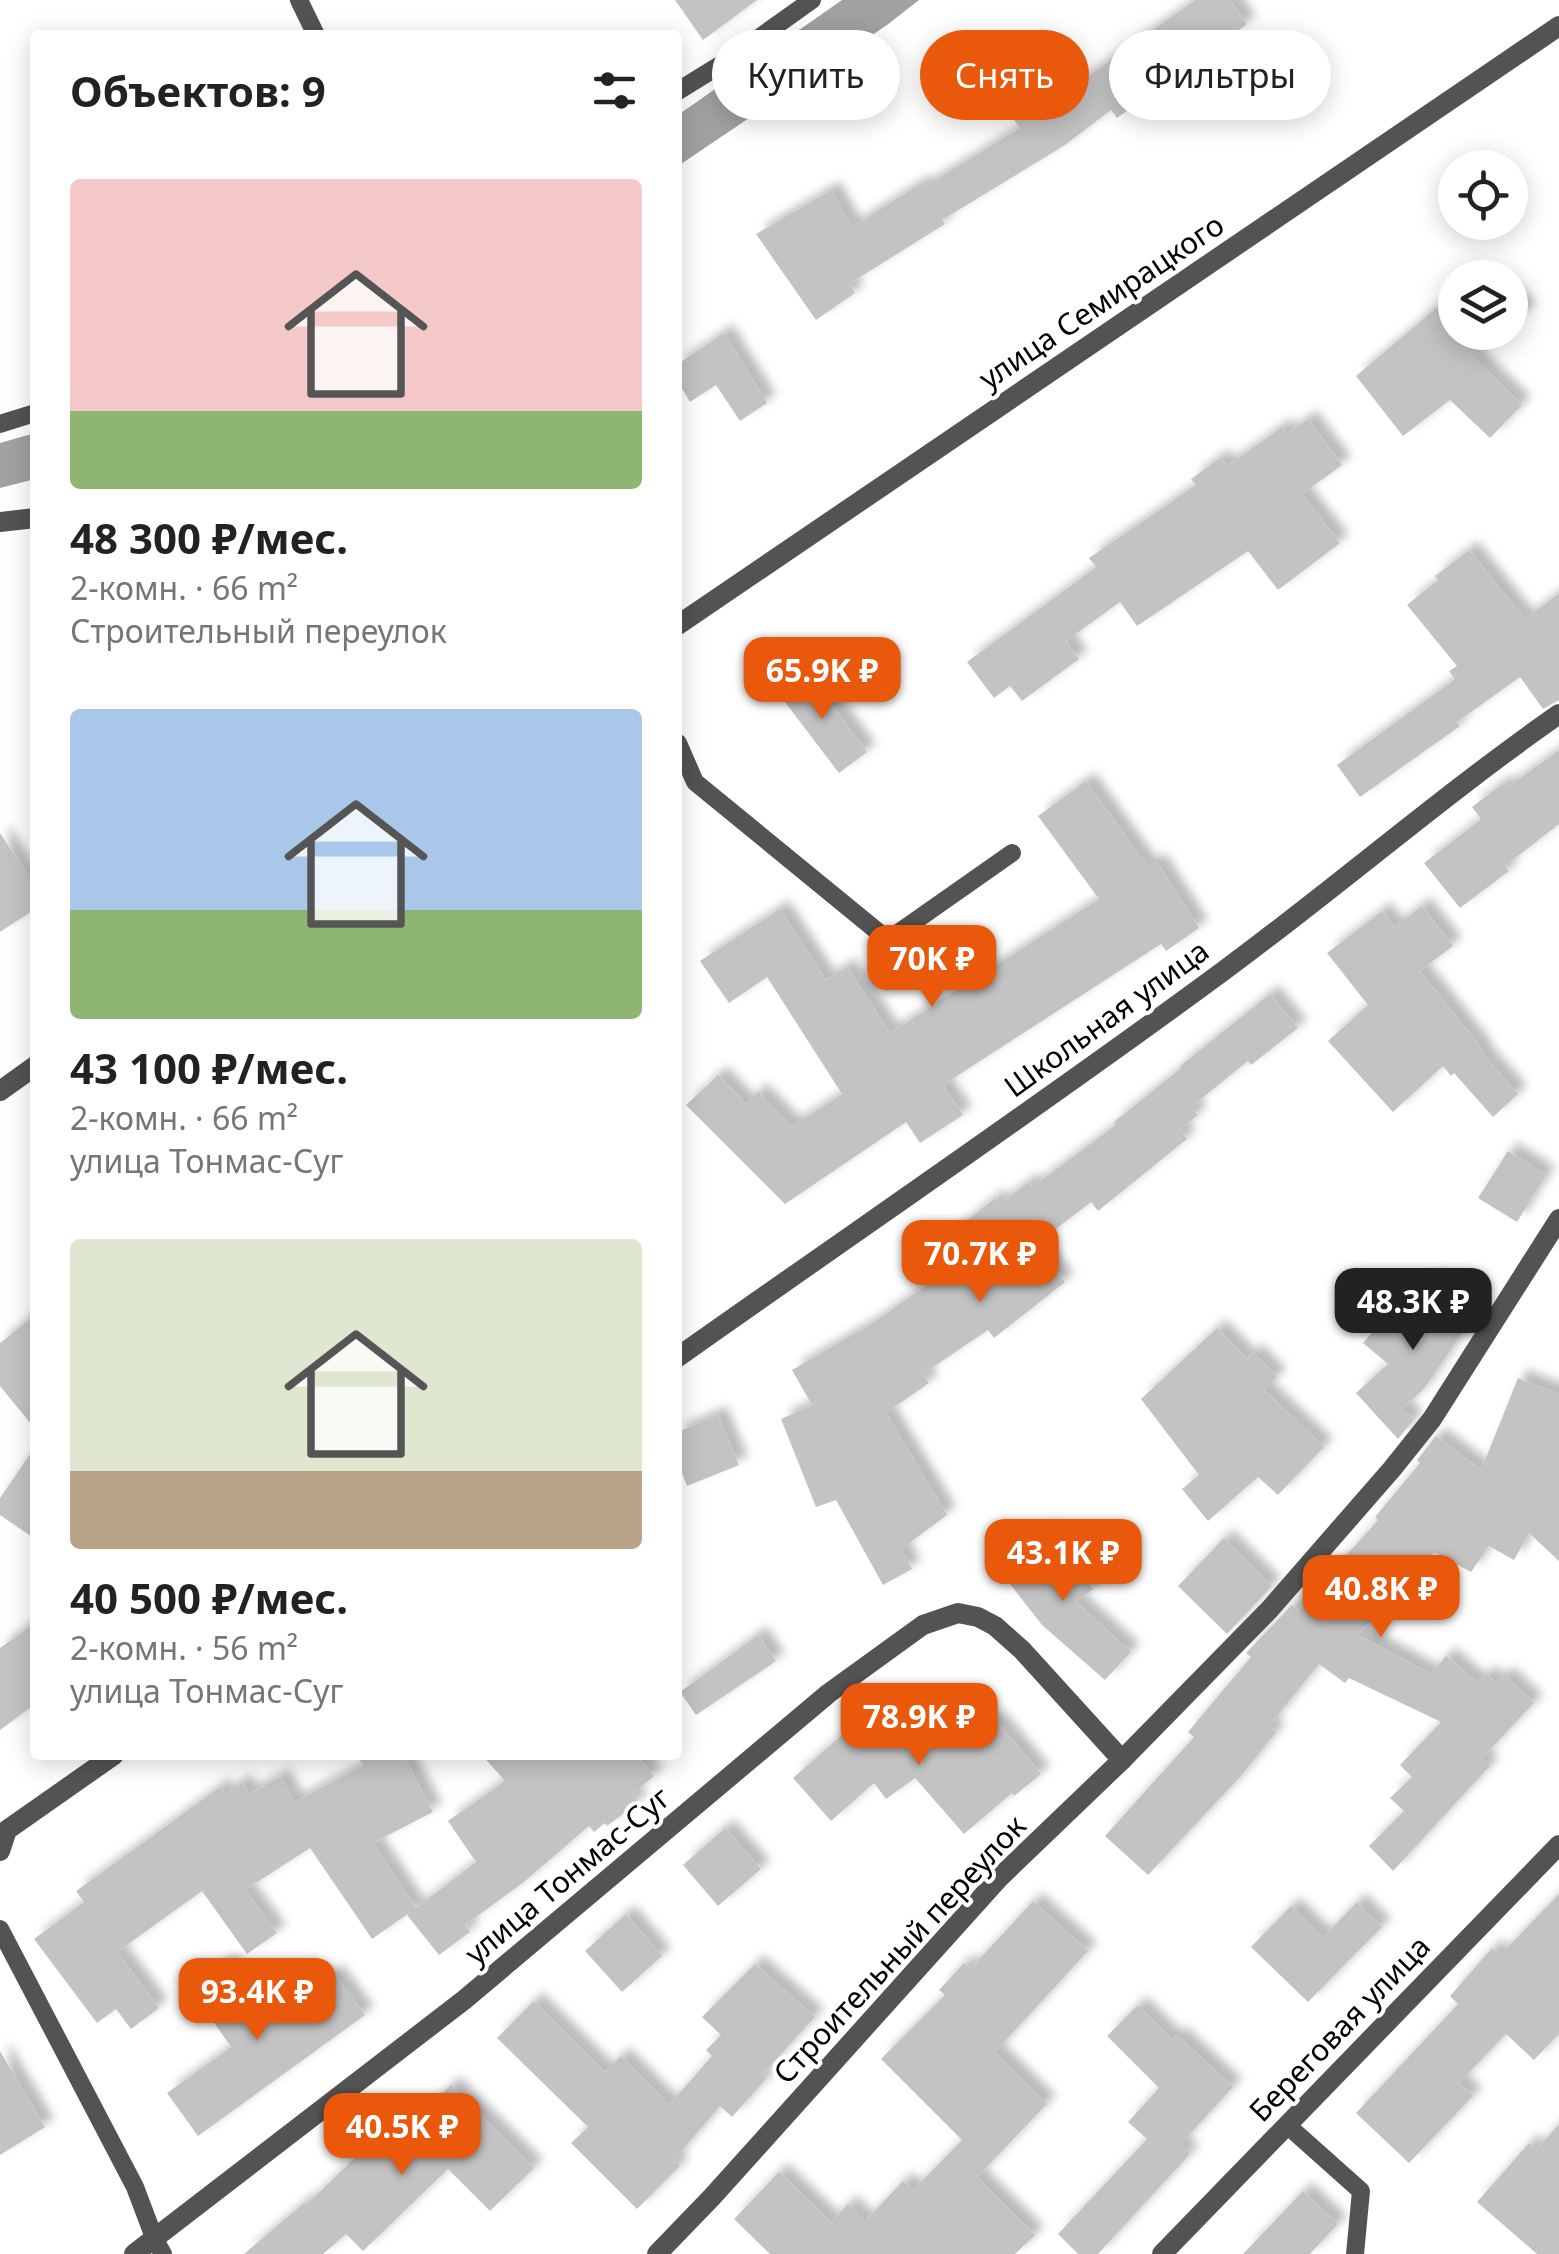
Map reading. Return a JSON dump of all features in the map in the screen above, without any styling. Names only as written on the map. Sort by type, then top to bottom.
[{"type":"street","name":"улица Семирацкого","points":[[682,622],[1559,26]]},
{"type":"street","points":[[0,522],[30,519]]},
{"type":"street","name":"Школьная улица","points":[[682,1354],[1224,970],[1559,714]]},
{"type":"street","points":[[0,1091],[30,1070]]},
{"type":"street","name":"Строительный переулок","points":[[656,2254],[712,2198],[999,1878],[1270,1609],[1432,1419],[1559,1219]]},
{"type":"street","name":"улица Тонмас-Суг","points":[[134,2254],[159,2247],[464,2000],[830,1693],[922,1625],[958,1612],[994,1626],[1022,1650],[1122,1760]]},
{"type":"street","points":[[0,1851],[7,1830],[107,1760]]},
{"type":"street","name":"Береговая улица","points":[[1162,2254],[1559,1845]]},
{"type":"lane","points":[[299,0],[314,30]]},
{"type":"lane","points":[[682,89],[812,0]]},
{"type":"lane","points":[[0,424],[30,415]]},
{"type":"lane","points":[[682,752],[695,782],[888,940],[1012,853]]},
{"type":"lane","points":[[0,1929],[134,2187],[159,2247]]},
{"type":"lane","points":[[1287,2125],[1360,2192],[1355,2254]]},
{"type":"shaded area","points":[[842,0],[919,0],[880,30],[799,30]]},
{"type":"shaded area","points":[[712,91],[712,120],[746,120],[682,163],[682,112]]},
{"type":"shaded area","points":[[30,434],[30,480],[0,488],[0,443]]},
{"type":"building","points":[[675,0],[757,0],[712,30],[703,40]]},
{"type":"building","points":[[1195,0],[1230,0],[1247,24],[1239,30],[1153,30]]},
{"type":"building","points":[[1109,61],[1109,112],[1065,145],[942,220],[945,224],[849,284],[855,293],[816,320],[756,234],[831,190],[852,227],[1020,128],[1014,120],[1089,120],[1089,76]]},
{"type":"building","points":[[1438,306],[1438,350],[1483,350],[1474,358],[1522,405],[1490,438],[1450,400],[1403,436],[1356,376]]},
{"type":"building","points":[[724,333],[767,403],[740,421],[716,385],[690,402],[682,389],[682,361]]},
{"type":"building","points":[[1308,419],[1342,465],[1302,494],[1340,543],[1278,590],[1248,551],[1137,626],[1120,602],[1066,641],[1079,659],[1022,701],[1010,686],[994,698],[967,662],[1096,567],[1089,558],[1196,485],[1191,479],[1220,458],[1227,466],[1282,427],[1287,434]]},
{"type":"building","points":[[1469,550],[1525,619],[1559,593],[1559,700],[1543,709],[1520,677],[1457,722],[1460,726],[1360,797],[1337,765],[1455,679],[1449,671],[1457,666],[1407,605],[1438,580],[1435,576]]},
{"type":"building","points":[[806,671],[867,752],[839,773],[778,693]]},
{"type":"building","points":[[1559,750],[1559,824],[1505,866],[1509,871],[1460,908],[1424,863],[1481,819],[1472,807]]},
{"type":"building","points":[[1086,781],[1148,867],[1157,862],[1199,928],[1166,951],[1161,944],[943,1085],[963,1115],[920,1143],[906,1122],[785,1204],[686,1105],[718,1075],[746,1104],[758,1092],[792,1126],[842,1094],[767,977],[729,1003],[700,961],[780,909],[826,980],[847,967],[890,1033],[1099,899],[1038,816]]},
{"type":"building","points":[[0,833],[30,878],[30,912],[0,932]]},
{"type":"building","points":[[1422,906],[1453,946],[1420,971],[1518,1094],[1493,1117],[1443,1066],[1393,1112],[1328,1041],[1368,1005],[1327,953],[1382,911],[1394,927]]},
{"type":"building","points":[[1270,994],[1298,1028],[1251,1065],[1248,1061],[1191,1107],[1198,1115],[1180,1130],[1187,1139],[1098,1211],[1091,1202],[1036,1244],[1065,1282],[994,1338],[988,1330],[923,1374],[929,1383],[886,1413],[947,1515],[901,1549],[912,1569],[883,1585],[836,1500],[816,1507],[781,1419],[812,1405],[792,1370],[871,1324],[941,1275],[926,1254],[995,1198],[999,1204],[1029,1182],[1032,1187],[1116,1125],[1114,1122]]},
{"type":"building","points":[[1508,1151],[1546,1175],[1517,1222],[1478,1198]]},
{"type":"building","points":[[1432,1279],[1478,1310],[1423,1390],[1402,1409],[1414,1419],[1398,1439],[1356,1393],[1388,1364],[1363,1343],[1385,1317],[1399,1329]]},
{"type":"building","points":[[30,1319],[30,1423],[0,1386],[0,1343]]},
{"type":"building","points":[[1217,1328],[1247,1359],[1253,1352],[1277,1377],[1264,1390],[1324,1447],[1278,1495],[1258,1477],[1208,1521],[1182,1489],[1199,1475],[1141,1399]]},
{"type":"building","points":[[1518,1378],[1559,1394],[1559,1561],[1529,1533],[1514,1560],[1489,1546],[1471,1572],[1434,1552],[1358,1635],[1431,1674],[1446,1656],[1478,1683],[1486,1674],[1496,1683],[1504,1675],[1534,1703],[1482,1758],[1490,1766],[1393,1871],[1369,1846],[1404,1811],[1390,1798],[1412,1777],[1400,1765],[1441,1722],[1349,1678],[1345,1683],[1319,1664],[1269,1726],[1276,1732],[1241,1776],[1148,1875],[1105,1836],[1194,1737],[1188,1732],[1251,1657],[1246,1653],[1292,1605],[1297,1610],[1378,1520],[1375,1517],[1420,1463],[1417,1460],[1436,1436],[1481,1470]]},
{"type":"building","points":[[718,1415],[739,1465],[687,1486],[682,1473],[682,1430]]},
{"type":"building","points":[[30,1454],[30,1536],[0,1515],[0,1498]]},
{"type":"building","points":[[1047,1532],[1093,1589],[1076,1602],[1131,1652],[1105,1680],[1042,1625],[999,1570]]},
{"type":"building","points":[[1224,1538],[1272,1586],[1227,1634],[1178,1586]]},
{"type":"building","points":[[30,1627],[30,1708],[0,1730],[0,1648]]},
{"type":"building","points":[[758,1635],[776,1661],[696,1715],[682,1691]]},
{"type":"building","points":[[878,1700],[916,1754],[958,1728],[966,1738],[994,1718],[1041,1774],[964,1834],[915,1778],[886,1799],[874,1783],[831,1821],[793,1778],[850,1728],[845,1722]]},
{"type":"building","points":[[360,1760],[406,1760],[433,1812],[373,1843],[416,1908],[476,1862],[448,1821],[505,1781],[486,1760],[640,1760],[654,1776],[632,1794],[639,1802],[607,1826],[605,1823],[594,1832],[589,1826],[524,1882],[465,1925],[470,1932],[439,1955],[407,1915],[412,1911],[372,1939],[310,1848],[245,1890],[277,1933],[247,1954],[202,1891],[117,1952],[159,2008],[131,2029],[116,2009],[97,2023],[34,1939],[84,1902],[76,1891],[220,1787],[225,1794],[242,1783],[249,1794],[281,1777],[294,1802],[363,1766]]},
{"type":"building","points":[[725,1828],[761,1869],[718,1906],[683,1865]]},
{"type":"building","points":[[1559,1894],[1559,2034],[1534,2060],[1506,2034],[1459,2083],[1473,2096],[1409,2163],[1356,2113],[1458,2004],[1450,1996],[1492,1948],[1500,1955]]},
{"type":"building","points":[[1033,1901],[1088,1951],[995,2052],[1047,2104],[977,2177],[1035,2235],[1015,2254],[770,2254],[734,2219],[779,2172],[831,2222],[848,2204],[865,2221],[903,2181],[913,2190],[962,2140],[881,2059],[945,1995],[939,1990],[964,1963],[970,1969]]},
{"type":"building","points":[[1357,1902],[1382,1927],[1308,2002],[1251,1947],[1291,1906],[1323,1937]]},
{"type":"building","points":[[626,1914],[662,1956],[622,1992],[585,1951]]},
{"type":"building","points":[[227,1962],[268,2020],[334,1973],[365,2015],[198,2136],[167,2093],[231,2047],[190,1988]]},
{"type":"building","points":[[755,1964],[815,2017],[762,2075],[766,2079],[732,2117],[720,2106],[674,2160],[680,2166],[637,2209],[571,2143],[588,2127],[497,2038],[534,2001],[605,2072],[621,2056],[669,2105],[712,2056],[706,2050],[721,2035],[702,2017]]},
{"type":"building","points":[[1138,2005],[1173,2040],[1177,2035],[1233,2087],[1180,2145],[1190,2154],[1098,2254],[1078,2254],[1058,2234],[1147,2139],[1128,2122],[1159,2088],[1107,2036]]},
{"type":"building","points":[[0,2051],[45,2127],[0,2155]]},
{"type":"building","points":[[451,2085],[534,2168],[490,2211],[448,2169],[363,2251],[346,2234],[323,2254],[244,2254],[307,2204],[396,2118],[406,2129]]},
{"type":"building","points":[[1559,2124],[1559,2254],[1537,2254],[1477,2202],[1529,2143],[1536,2150]]},
{"type":"building","points":[[1303,2191],[1338,2224],[1310,2254],[1243,2254]]}]
